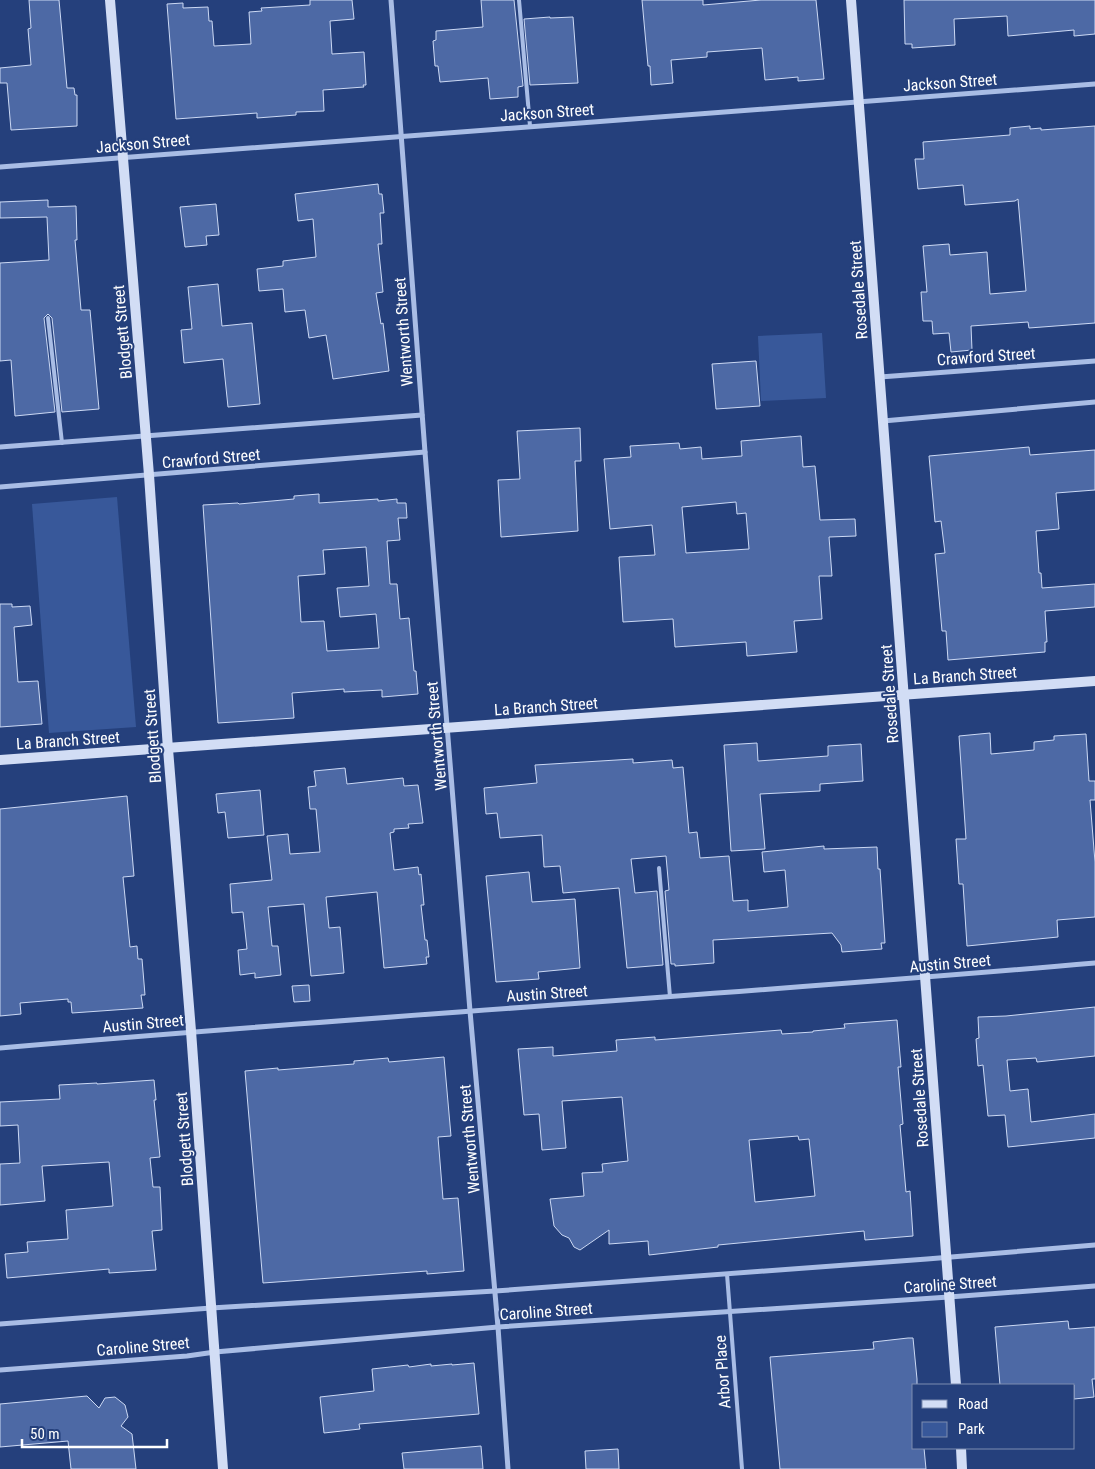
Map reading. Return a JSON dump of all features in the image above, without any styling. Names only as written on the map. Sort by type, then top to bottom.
[{"type":"street","name":"Blodgett Street","points":[[110,0],[149,476],[210,1308],[224,1469]]},
{"type":"street","name":"Wentworth Street","points":[[391,0],[424,452],[498,1327],[508,1469]]},
{"type":"street","name":"Rosedale Street","points":[[851,0],[956,1384]]},
{"type":"street","name":"Jackson Street","points":[[0,167],[401,135],[1095,84]]},
{"type":"street","name":"Crawford Street","points":[[880,377],[1095,361]]},
{"type":"street","points":[[883,421],[1095,402]]},
{"type":"street","name":"Crawford Street","points":[[0,447],[422,415]]},
{"type":"street","name":"Crawford Street","points":[[0,487],[424,452]]},
{"type":"street","name":"La Branch Street","points":[[0,760],[1095,681]]},
{"type":"street","name":"Austin Street","points":[[0,1048],[191,1031],[1095,964]]},
{"type":"street","name":"Caroline Street","points":[[0,1324],[210,1308],[495,1291],[946,1258],[1095,1245]]},
{"type":"street","name":"Caroline Street","points":[[0,1370],[187,1356],[498,1327],[1095,1286]]},
{"type":"street","points":[[961,1449],[962,1469]]},
{"type":"lane","points":[[519,0],[530,126]]},
{"type":"lane","points":[[48,318],[62,442]]},
{"type":"lane","points":[[659,868],[670,997]]},
{"type":"lane","name":"Arbor Place","points":[[727,1274],[742,1469]]},
{"type":"green space","points":[[822,333],[826,398],[761,401],[758,336]]},
{"type":"green space","points":[[117,497],[136,727],[49,733],[32,504]]},
{"type":"building","points":[[29,0],[59,0],[67,88],[74,88],[75,95],[77,95],[77,126],[11,130],[7,83],[0,83],[0,68],[31,65],[28,29],[31,28]]},
{"type":"building","points":[[310,0],[352,0],[354,19],[330,21],[332,54],[364,52],[366,85],[363,85],[364,87],[323,90],[324,111],[296,112],[296,115],[257,118],[257,113],[176,119],[167,4],[183,3],[183,8],[208,7],[209,21],[212,21],[214,46],[251,44],[249,12],[262,11],[261,8],[310,5]]},
{"type":"building","points":[[481,0],[514,0],[523,86],[518,87],[518,97],[490,99],[488,78],[440,82],[438,66],[435,66],[433,41],[436,40],[436,31],[483,27]]},
{"type":"building","points":[[642,0],[703,0],[703,5],[761,0],[816,0],[824,79],[798,81],[798,77],[765,80],[762,48],[707,52],[707,57],[671,60],[673,83],[651,85]]},
{"type":"building","points":[[904,0],[1095,0],[1095,34],[1074,36],[1074,30],[1008,36],[1007,16],[954,19],[955,45],[912,48],[912,44],[905,44]]},
{"type":"building","points":[[573,17],[578,83],[530,85],[524,19]]},
{"type":"building","points":[[1030,126],[1030,129],[1041,128],[1041,130],[1095,126],[1095,323],[1029,328],[1028,322],[971,326],[972,350],[951,352],[949,333],[933,334],[932,321],[923,321],[921,292],[927,292],[923,246],[949,244],[950,255],[987,252],[990,294],[1026,291],[1018,199],[1015,201],[965,205],[963,185],[918,189],[915,159],[924,159],[923,142],[1010,135],[1010,128]]},
{"type":"building","points":[[378,184],[379,194],[382,194],[384,213],[380,213],[382,244],[378,244],[383,292],[376,293],[381,324],[383,323],[389,371],[333,379],[326,335],[309,338],[305,310],[285,312],[283,289],[259,291],[257,269],[283,266],[283,261],[316,257],[313,219],[298,221],[295,194]]},
{"type":"building","points":[[48,200],[48,207],[76,206],[77,240],[75,240],[81,310],[90,310],[99,409],[62,412],[52,318],[48,314],[44,318],[55,412],[15,416],[11,360],[0,361],[0,263],[49,260],[47,217],[0,218],[0,202]]},
{"type":"building","points":[[216,204],[219,235],[206,236],[207,245],[185,247],[180,207]]},
{"type":"building","points":[[218,284],[222,326],[252,323],[260,404],[228,407],[223,359],[184,363],[181,330],[192,329],[188,287]]},
{"type":"building","points":[[756,361],[760,406],[716,409],[712,364]]},
{"type":"building","points":[[580,428],[581,461],[575,461],[578,531],[501,537],[498,480],[520,479],[517,431]]},
{"type":"building","points":[[801,436],[803,467],[815,466],[820,520],[855,519],[856,536],[829,537],[832,576],[819,576],[822,619],[794,621],[797,652],[747,656],[746,642],[675,647],[673,619],[623,622],[619,557],[655,555],[652,525],[610,529],[604,459],[631,457],[630,446],[679,443],[680,449],[701,447],[702,459],[742,456],[741,441]],"holes":[[[736,502],[737,514],[746,513],[749,549],[686,553],[682,507]]]},
{"type":"building","points":[[1029,447],[1030,455],[1095,450],[1095,490],[1056,493],[1059,529],[1036,531],[1042,588],[1095,584],[1095,607],[1045,611],[1047,642],[1045,642],[1045,652],[948,660],[946,631],[942,631],[935,554],[945,553],[941,521],[935,522],[929,456]]},
{"type":"building","points":[[319,494],[319,503],[397,499],[397,503],[406,503],[407,518],[398,518],[400,540],[387,541],[390,584],[397,584],[400,619],[409,618],[418,694],[382,697],[382,690],[344,692],[344,689],[292,693],[294,718],[218,723],[203,505],[294,499],[294,496]],"holes":[[[366,547],[369,586],[337,588],[340,617],[376,614],[379,648],[327,651],[324,621],[301,622],[298,576],[325,574],[323,550]]]},
{"type":"building","points":[[0,604],[12,604],[12,607],[30,606],[32,625],[14,627],[18,682],[38,681],[42,724],[0,727]]},
{"type":"building","points":[[990,733],[991,754],[1034,750],[1034,742],[1054,740],[1054,736],[1086,734],[1089,781],[1095,781],[1095,800],[1090,800],[1095,862],[1095,917],[1057,920],[1058,937],[967,946],[963,884],[959,884],[956,839],[966,839],[959,736]]},
{"type":"building","points":[[757,743],[758,761],[828,756],[828,746],[861,744],[863,781],[820,784],[820,791],[760,794],[765,849],[731,851],[724,745]]},
{"type":"building","points":[[633,759],[633,763],[672,760],[673,768],[683,767],[689,833],[697,832],[700,858],[729,856],[733,901],[748,900],[748,911],[788,907],[785,870],[764,872],[762,852],[824,846],[824,849],[877,847],[885,943],[881,943],[882,949],[842,952],[841,945],[832,933],[713,940],[714,963],[675,966],[675,964],[671,964],[665,891],[669,890],[666,856],[631,859],[635,893],[657,891],[663,965],[627,968],[619,888],[563,893],[560,866],[544,867],[542,835],[500,838],[497,813],[486,814],[484,788],[537,783],[535,765]]},
{"type":"building","points":[[345,768],[347,784],[403,778],[404,786],[418,785],[423,823],[408,824],[409,828],[394,829],[394,832],[390,833],[394,870],[418,867],[419,875],[421,874],[424,905],[421,905],[429,957],[426,957],[427,964],[384,968],[377,892],[326,897],[329,928],[340,927],[344,973],[311,976],[304,904],[268,907],[272,946],[278,946],[281,975],[255,978],[255,973],[240,975],[238,950],[247,949],[243,912],[232,913],[230,884],[272,880],[267,836],[288,834],[290,854],[320,852],[316,809],[310,809],[308,787],[316,786],[314,771]]},
{"type":"building","points":[[260,790],[264,835],[228,838],[225,812],[218,813],[216,794]]},
{"type":"building","points":[[127,796],[134,876],[123,877],[130,947],[137,946],[138,959],[142,959],[145,995],[141,995],[143,1008],[72,1013],[71,1002],[68,1002],[68,999],[20,1003],[21,1014],[0,1016],[0,809]]},
{"type":"building","points":[[529,872],[532,902],[575,899],[580,968],[538,972],[539,979],[496,982],[486,876]]},
{"type":"building","points":[[309,985],[310,1001],[294,1002],[292,986]]},
{"type":"building","points":[[1095,1007],[1095,1056],[1037,1062],[1036,1058],[1007,1060],[1010,1091],[1028,1089],[1031,1122],[1095,1114],[1095,1138],[1008,1147],[1005,1115],[988,1116],[983,1065],[978,1066],[976,1039],[979,1038],[978,1017]]},
{"type":"building","points":[[897,1020],[901,1067],[898,1067],[903,1124],[900,1125],[906,1192],[910,1191],[913,1236],[865,1240],[864,1231],[718,1245],[718,1247],[649,1255],[648,1241],[609,1244],[609,1230],[580,1250],[574,1247],[569,1238],[562,1235],[554,1226],[550,1199],[584,1196],[582,1173],[603,1172],[602,1164],[628,1161],[622,1097],[562,1101],[566,1148],[542,1150],[539,1114],[524,1115],[518,1049],[553,1047],[553,1056],[617,1051],[616,1040],[655,1037],[655,1040],[781,1030],[782,1034],[813,1032],[845,1028],[844,1024]],"holes":[[[798,1136],[799,1140],[809,1139],[815,1196],[755,1202],[749,1140]]]},
{"type":"building","points":[[444,1057],[451,1136],[438,1137],[443,1199],[458,1198],[464,1271],[427,1274],[427,1271],[263,1283],[245,1071],[354,1064],[354,1061],[388,1058],[389,1062]]},
{"type":"building","points":[[154,1080],[156,1100],[154,1100],[160,1157],[150,1158],[153,1187],[160,1187],[162,1230],[152,1231],[156,1270],[109,1273],[109,1269],[7,1278],[5,1254],[28,1252],[27,1242],[68,1239],[66,1210],[113,1206],[109,1162],[42,1166],[45,1201],[0,1205],[0,1164],[20,1163],[18,1125],[0,1126],[0,1102],[60,1099],[59,1085]]},
{"type":"building","points":[[1068,1321],[1069,1329],[1095,1327],[1095,1379],[1092,1379],[1094,1397],[1075,1399],[1075,1384],[1000,1384],[995,1327]]},
{"type":"building","points":[[913,1338],[917,1384],[912,1384],[912,1449],[924,1449],[926,1469],[780,1469],[770,1357],[874,1349],[873,1342]]},
{"type":"building","points":[[474,1363],[479,1414],[359,1424],[360,1429],[324,1433],[320,1397],[374,1391],[372,1369],[408,1365],[409,1367],[431,1364],[431,1366]]},
{"type":"building","points":[[87,1396],[99,1408],[105,1398],[115,1397],[125,1405],[128,1417],[121,1426],[132,1434],[136,1469],[71,1469],[68,1441],[0,1447],[0,1404]]},
{"type":"building","points":[[481,1446],[483,1469],[404,1469],[402,1453]]},
{"type":"building","points":[[618,1449],[619,1469],[586,1469],[585,1451]]}]
